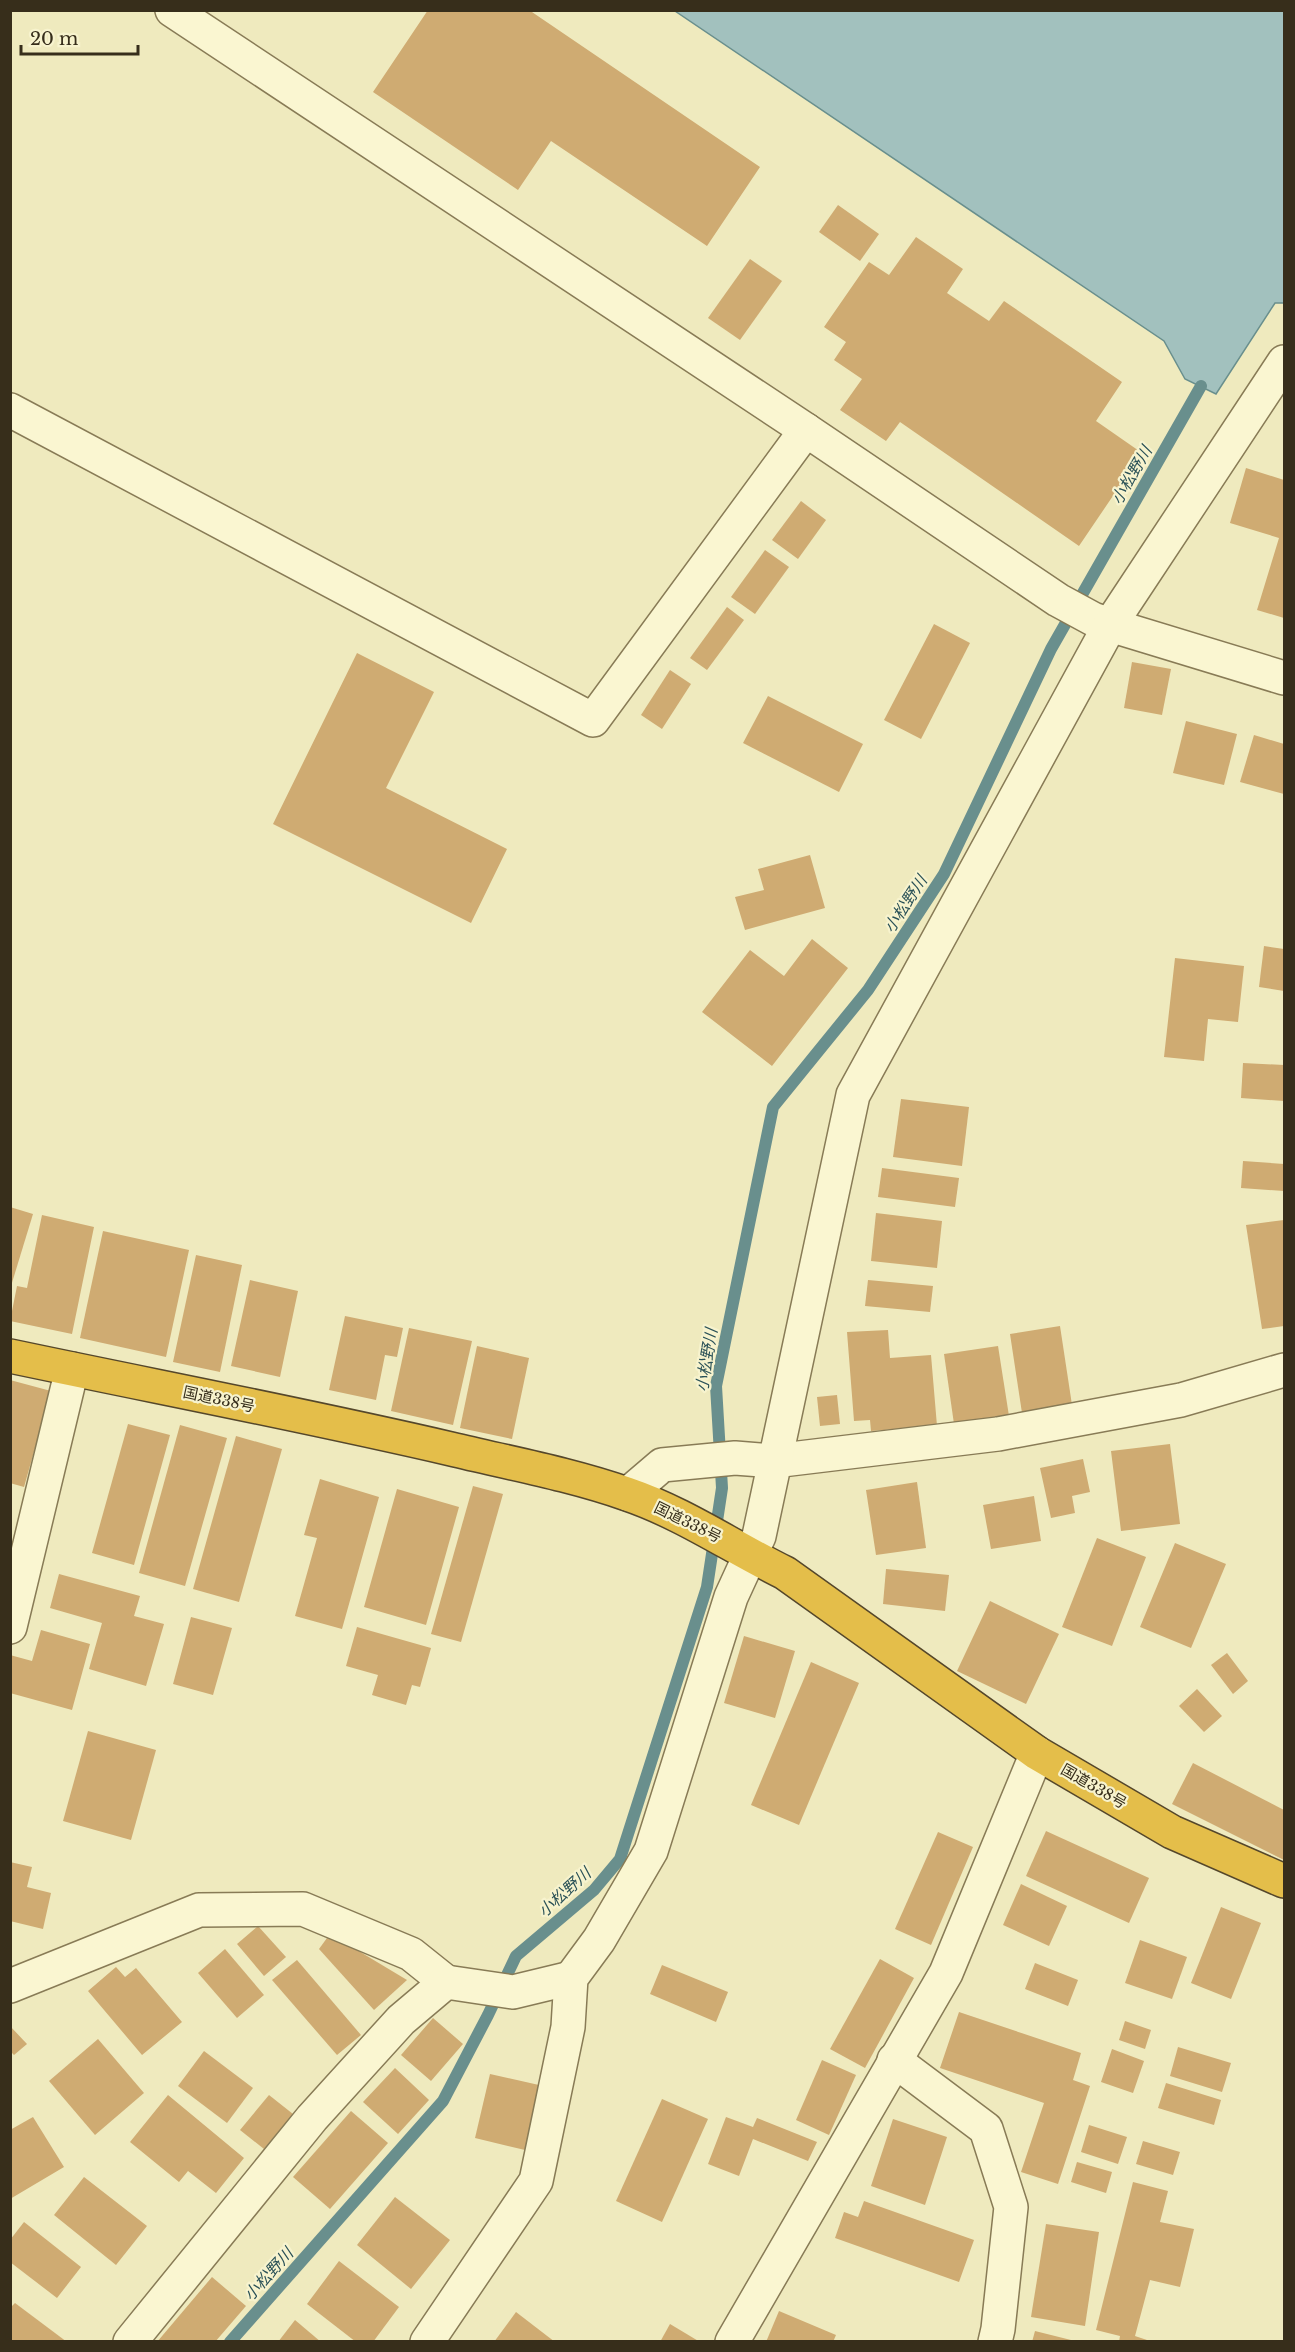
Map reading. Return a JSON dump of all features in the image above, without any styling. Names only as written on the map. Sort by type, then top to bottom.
[{"type":"highway","name":"国道338号","points":[[10,1356],[360,1428],[569,1477],[628,1494],[694,1522],[742,1551],[785,1573],[1037,1753],[1172,1832],[1284,1881]]},
{"type":"street","points":[[172,10],[806,430],[1058,600],[1102,622],[1284,678]]},
{"type":"street","points":[[427,2342],[536,2181],[568,2027],[571,1978],[599,1940],[651,1851],[731,1597],[742,1551],[759,1536],[853,1095],[1102,622],[1284,362]]},
{"type":"street","points":[[10,411],[593,720],[806,430]]},
{"type":"street","points":[[10,1627],[72,1369]]},
{"type":"street","points":[[628,1494],[662,1465],[735,1458],[774,1461],[998,1434],[1181,1400],[1284,1370]]},
{"type":"street","points":[[732,2342],[946,1973],[1037,1753]]},
{"type":"street","points":[[10,1986],[199,1910],[303,1910],[411,1954],[446,1982],[478,1988],[513,1992],[571,1978]]},
{"type":"street","points":[[130,2342],[312,2118],[400,2020],[446,1982]]},
{"type":"street","points":[[894,2060],[986,2129],[1011,2207],[995,2342]]},
{"type":"water","points":[[675,11],[1284,11],[1284,303],[1275,303],[1216,394],[1185,379],[1164,341]]},
{"type":"building","points":[[428,10],[529,10],[760,167],[707,246],[551,141],[518,190],[373,92]]},
{"type":"building","points":[[838,205],[879,234],[860,261],[819,232]]},
{"type":"building","points":[[916,237],[963,269],[947,293],[989,321],[1004,301],[1122,382],[1096,421],[1142,453],[1079,546],[900,422],[886,441],[840,410],[862,379],[834,360],[846,342],[824,327],[869,262],[889,275]]},
{"type":"building","points":[[750,259],[782,281],[740,340],[708,318]]},
{"type":"building","points":[[1246,468],[1284,480],[1284,618],[1257,610],[1279,538],[1230,523]]},
{"type":"building","points":[[801,501],[826,520],[798,559],[772,540]]},
{"type":"building","points":[[765,550],[789,567],[755,614],[731,597]]},
{"type":"building","points":[[727,607],[744,620],[707,670],[690,658]]},
{"type":"building","points":[[934,624],[970,643],[921,739],[884,720]]},
{"type":"building","points":[[357,653],[434,692],[386,788],[507,849],[471,923],[273,824]]},
{"type":"building","points":[[1132,662],[1171,669],[1162,715],[1124,708]]},
{"type":"building","points":[[670,670],[691,684],[662,729],[641,715]]},
{"type":"building","points":[[768,696],[863,744],[839,792],[743,743]]},
{"type":"building","points":[[1186,721],[1237,734],[1224,785],[1173,773]]},
{"type":"building","points":[[1254,735],[1284,744],[1284,794],[1240,782]]},
{"type":"building","points":[[810,855],[825,908],[745,930],[735,897],[764,890],[758,869]]},
{"type":"building","points":[[812,939],[848,968],[772,1066],[702,1012],[750,950],[784,976]]},
{"type":"building","points":[[1264,946],[1284,949],[1284,991],[1259,987]]},
{"type":"building","points":[[1175,958],[1244,966],[1238,1022],[1208,1019],[1204,1061],[1164,1057]]},
{"type":"building","points":[[1243,1063],[1284,1065],[1284,1101],[1241,1098]]},
{"type":"building","points":[[901,1099],[969,1107],[962,1166],[893,1157]]},
{"type":"building","points":[[1243,1161],[1284,1164],[1284,1191],[1241,1188]]},
{"type":"building","points":[[882,1168],[959,1178],[955,1207],[878,1197]]},
{"type":"building","points":[[10,1207],[33,1214],[11,1286],[10,1286]]},
{"type":"building","points":[[876,1213],[942,1221],[937,1268],[871,1261]]},
{"type":"building","points":[[42,1215],[94,1227],[72,1334],[10,1321],[17,1286],[27,1288]]},
{"type":"building","points":[[1284,1220],[1284,1326],[1262,1329],[1246,1225]]},
{"type":"building","points":[[103,1231],[189,1250],[166,1357],[80,1338]]},
{"type":"building","points":[[196,1255],[242,1265],[220,1372],[173,1362]]},
{"type":"building","points":[[250,1280],[298,1291],[280,1377],[231,1366]]},
{"type":"building","points":[[868,1280],[933,1286],[930,1312],[865,1306]]},
{"type":"building","points":[[345,1316],[403,1328],[397,1357],[385,1355],[376,1400],[329,1390]]},
{"type":"building","points":[[1060,1326],[1072,1405],[1022,1413],[1010,1334]]},
{"type":"building","points":[[409,1328],[472,1341],[453,1425],[391,1411]]},
{"type":"building","points":[[888,1330],[890,1358],[931,1355],[937,1426],[871,1431],[870,1420],[854,1421],[847,1332]]},
{"type":"building","points":[[477,1346],[529,1358],[512,1439],[460,1428]]},
{"type":"building","points":[[998,1346],[1009,1416],[954,1424],[944,1354]]},
{"type":"building","points":[[10,1380],[51,1391],[24,1487],[10,1483]]},
{"type":"building","points":[[837,1395],[840,1424],[820,1426],[817,1397]]},
{"type":"building","points":[[128,1424],[170,1435],[134,1565],[92,1553]]},
{"type":"building","points":[[180,1425],[227,1438],[185,1586],[139,1573]]},
{"type":"building","points":[[236,1436],[282,1449],[239,1602],[193,1589]]},
{"type":"building","points":[[1170,1444],[1180,1524],[1121,1531],[1111,1451]]},
{"type":"building","points":[[1083,1459],[1090,1492],[1072,1496],[1075,1513],[1051,1518],[1040,1468]]},
{"type":"building","points":[[320,1479],[379,1497],[342,1629],[295,1616],[317,1538],[304,1535]]},
{"type":"building","points":[[917,1482],[926,1548],[876,1555],[866,1490]]},
{"type":"building","points":[[473,1486],[503,1494],[461,1642],[431,1634]]},
{"type":"building","points":[[397,1489],[459,1507],[426,1625],[364,1607]]},
{"type":"building","points":[[1034,1496],[1041,1541],[991,1549],[983,1505]]},
{"type":"building","points":[[1097,1538],[1146,1557],[1112,1646],[1062,1627]]},
{"type":"building","points":[[1175,1543],[1226,1564],[1191,1648],[1140,1627]]},
{"type":"building","points":[[886,1569],[949,1575],[945,1611],[883,1604]]},
{"type":"building","points":[[59,1574],[140,1596],[134,1616],[164,1624],[146,1686],[89,1669],[102,1623],[50,1608]]},
{"type":"building","points":[[990,1601],[1059,1634],[1026,1704],[957,1671]]},
{"type":"building","points":[[191,1617],[232,1628],[213,1695],[173,1684]]},
{"type":"building","points":[[357,1627],[431,1648],[420,1687],[412,1685],[406,1705],[372,1695],[378,1675],[346,1666]]},
{"type":"building","points":[[41,1630],[90,1644],[72,1710],[10,1693],[10,1655],[32,1661]]},
{"type":"building","points":[[744,1636],[795,1651],[775,1718],[724,1703]]},
{"type":"building","points":[[1227,1653],[1248,1681],[1233,1694],[1211,1665]]},
{"type":"building","points":[[811,1662],[859,1683],[799,1825],[751,1805]]},
{"type":"building","points":[[1197,1689],[1222,1716],[1204,1732],[1179,1706]]},
{"type":"building","points":[[88,1731],[156,1750],[131,1840],[63,1821]]},
{"type":"building","points":[[1193,1763],[1284,1810],[1284,1860],[1172,1804]]},
{"type":"building","points":[[1046,1831],[1149,1878],[1129,1923],[1026,1876]]},
{"type":"building","points":[[938,1832],[973,1847],[931,1945],[895,1929]]},
{"type":"building","points":[[10,1862],[32,1867],[27,1887],[51,1893],[43,1929],[10,1921]]},
{"type":"building","points":[[1021,1884],[1067,1906],[1049,1946],[1003,1925]]},
{"type":"building","points":[[1221,1907],[1261,1923],[1231,1999],[1191,1983]]},
{"type":"building","points":[[258,1926],[286,1957],[264,1976],[237,1944]]},
{"type":"building","points":[[327,1938],[352,1947],[407,1980],[374,2010],[319,1949]]},
{"type":"building","points":[[1140,1940],[1187,1957],[1172,1999],[1125,1983]]},
{"type":"building","points":[[225,1949],[264,1995],[237,2018],[198,1973]]},
{"type":"building","points":[[880,1959],[914,1978],[865,2068],[830,2049]]},
{"type":"building","points":[[297,1960],[361,2035],[337,2055],[272,1980]]},
{"type":"building","points":[[1035,1963],[1078,1980],[1068,2006],[1025,1989]]},
{"type":"building","points":[[662,1965],[728,1992],[716,2022],[650,1994]]},
{"type":"building","points":[[116,1967],[125,1977],[136,1968],[182,2022],[142,2055],[88,1991]]},
{"type":"building","points":[[959,2012],[1081,2053],[1073,2080],[1090,2086],[1058,2184],[1021,2172],[1044,2103],[940,2068]]},
{"type":"building","points":[[433,2018],[463,2044],[431,2081],[401,2055]]},
{"type":"building","points":[[1125,2021],[1151,2030],[1145,2049],[1119,2040]]},
{"type":"building","points":[[10,2026],[27,2044],[14,2055],[10,2051]]},
{"type":"building","points":[[98,2039],[144,2093],[95,2135],[49,2081]]},
{"type":"building","points":[[1178,2047],[1231,2063],[1222,2092],[1170,2076]]},
{"type":"building","points":[[1112,2049],[1144,2061],[1133,2093],[1101,2082]]},
{"type":"building","points":[[204,2051],[253,2088],[227,2123],[178,2086]]},
{"type":"building","points":[[822,2060],[856,2075],[829,2135],[796,2120]]},
{"type":"building","points":[[395,2068],[429,2100],[398,2134],[363,2102]]},
{"type":"building","points":[[490,2074],[539,2085],[525,2150],[475,2138]]},
{"type":"building","points":[[1166,2083],[1221,2100],[1214,2125],[1158,2108]]},
{"type":"building","points":[[168,2095],[244,2158],[216,2193],[188,2171],[179,2182],[130,2142]]},
{"type":"building","points":[[269,2095],[293,2114],[264,2149],[240,2130]]},
{"type":"building","points":[[662,2099],[708,2119],[662,2222],[616,2201]]},
{"type":"building","points":[[351,2111],[388,2143],[330,2209],[293,2177]]},
{"type":"building","points":[[33,2117],[64,2167],[10,2199],[10,2130]]},
{"type":"building","points":[[726,2117],[753,2127],[757,2118],[817,2142],[808,2161],[753,2139],[739,2176],[708,2164]]},
{"type":"building","points":[[893,2119],[947,2137],[925,2205],[871,2186]]},
{"type":"building","points":[[1089,2125],[1127,2137],[1118,2164],[1081,2152]]},
{"type":"building","points":[[1143,2141],[1180,2152],[1173,2175],[1136,2164]]},
{"type":"building","points":[[1077,2162],[1112,2172],[1106,2193],[1071,2182]]},
{"type":"building","points":[[84,2177],[147,2226],[116,2265],[54,2215]]},
{"type":"building","points":[[1133,2182],[1168,2191],[1160,2222],[1194,2229],[1180,2287],[1150,2280],[1135,2336],[1153,2342],[1119,2342],[1120,2336],[1096,2330]]},
{"type":"building","points":[[395,2197],[450,2240],[411,2289],[357,2245]]},
{"type":"building","points":[[864,2201],[974,2240],[959,2282],[835,2238],[844,2212],[858,2217]]},
{"type":"building","points":[[24,2222],[81,2267],[57,2298],[10,2262],[10,2240]]},
{"type":"building","points":[[1046,2224],[1099,2232],[1085,2326],[1031,2317]]},
{"type":"building","points":[[339,2261],[399,2307],[373,2342],[356,2342],[307,2304]]},
{"type":"building","points":[[212,2277],[246,2306],[215,2342],[157,2342]]},
{"type":"building","points":[[15,2303],[67,2342],[10,2342],[10,2308]]},
{"type":"building","points":[[779,2311],[836,2335],[833,2342],[766,2342]]},
{"type":"building","points":[[516,2312],[555,2342],[494,2342]]},
{"type":"building","points":[[295,2320],[321,2342],[278,2342]]},
{"type":"building","points":[[670,2324],[700,2342],[660,2342]]},
{"type":"building","points":[[1035,2331],[1075,2341],[1032,2342]]},
{"type":"waterway","name":"小松野川","points":[[230,2342],[443,2101],[516,1956],[594,1890],[620,1859],[707,1587],[722,1488],[716,1386],[773,1107],[868,990],[944,874],[1051,649],[1201,386]]}]
